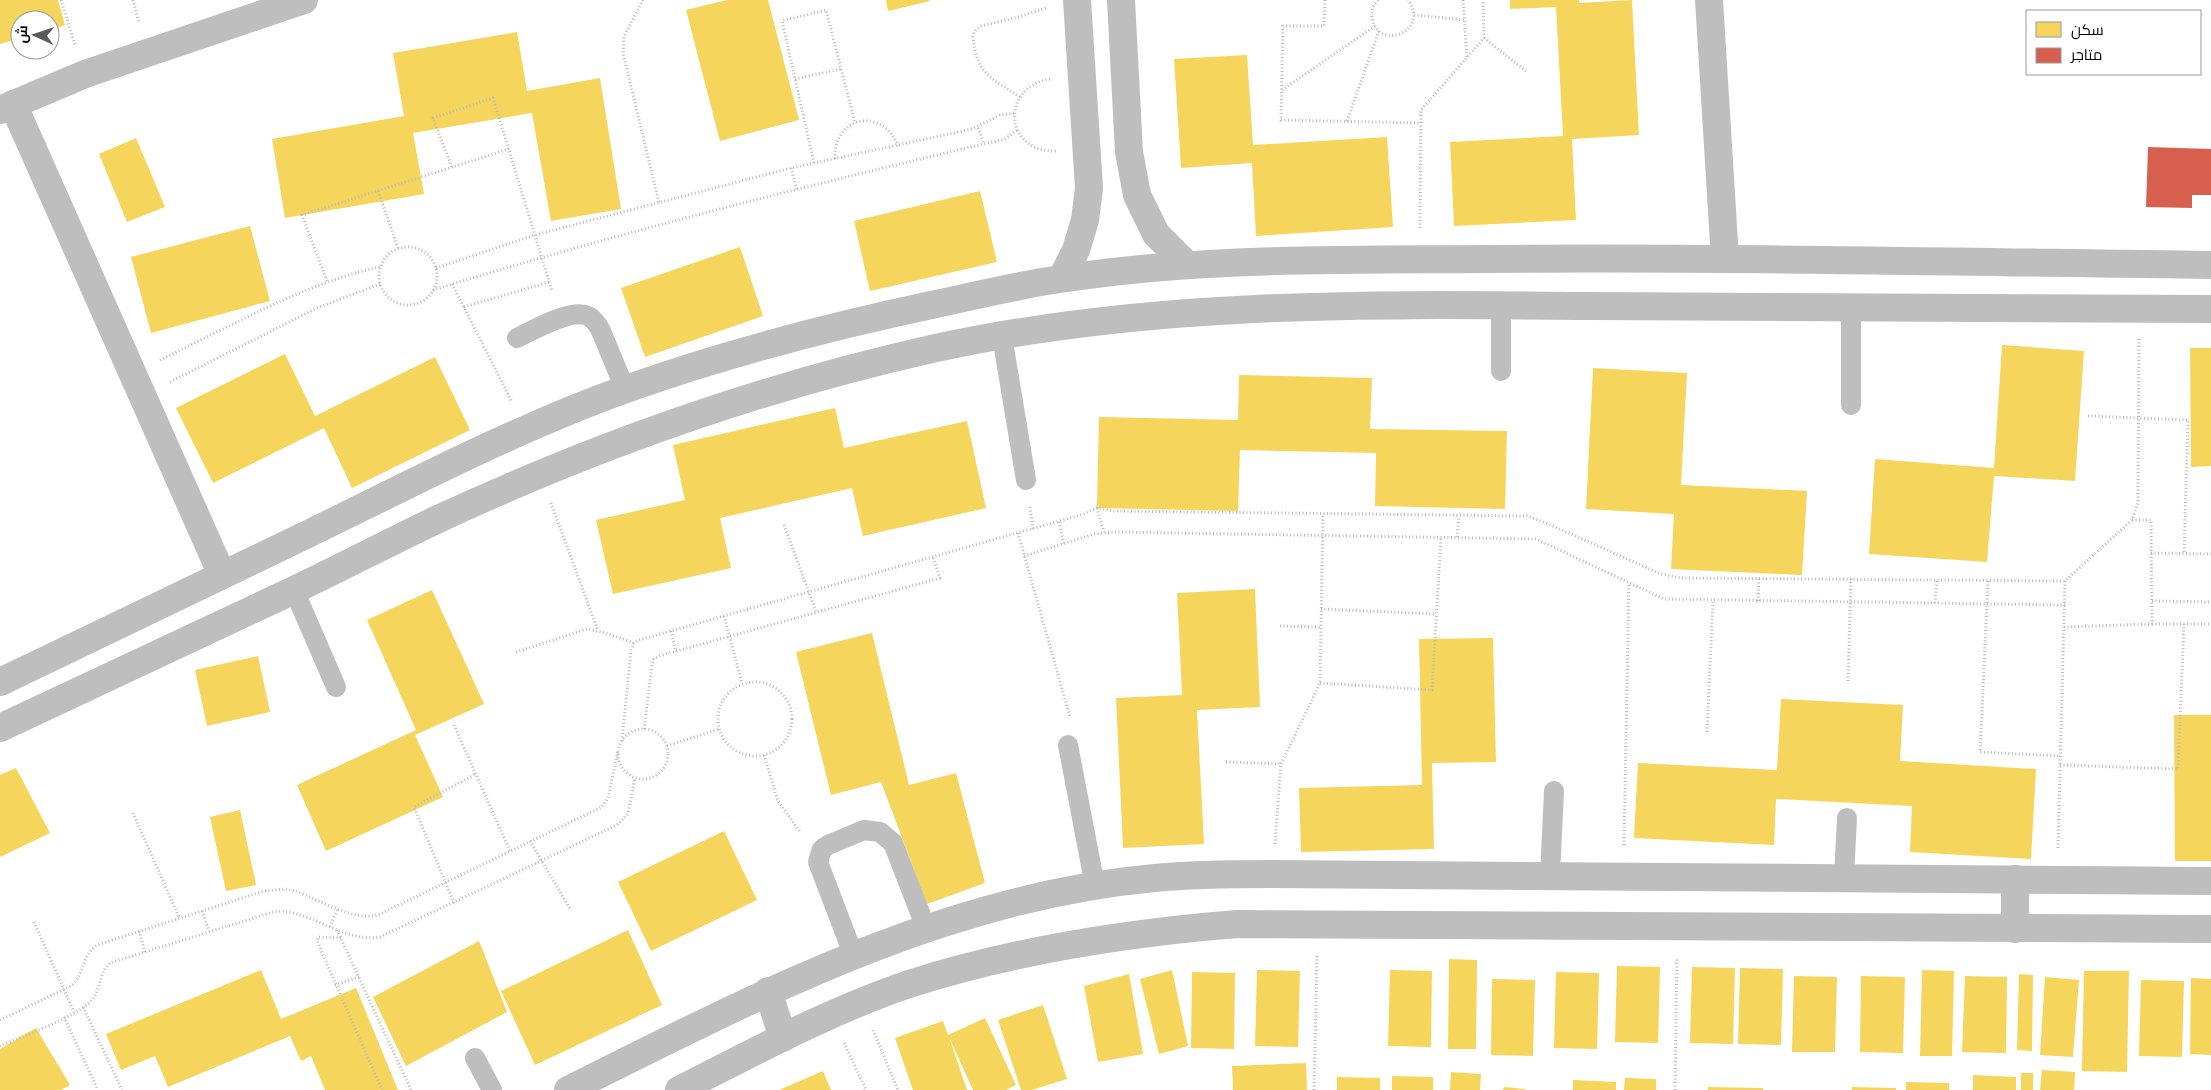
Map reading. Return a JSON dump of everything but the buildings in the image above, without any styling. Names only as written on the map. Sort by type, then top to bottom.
[{"type":"street","points":[[222,575],[138,384],[7,107],[85,74],[304,0]]},
{"type":"street","points":[[1121,0],[1128,128],[1132,174],[1137,195],[1145,216],[1156,234],[1188,265]]},
{"type":"street","points":[[1709,0],[1725,259]]},
{"type":"street","points":[[1062,278],[1076,250],[1085,220],[1089,188],[1082,74],[1064,3]]},
{"type":"street","points":[[1087,141],[1128,128]]},
{"type":"street","points":[[0,682],[312,532],[418,478],[526,430],[624,390],[750,350],[864,320],[1062,278],[1188,265],[1326,259],[1725,259],[2211,265]]},
{"type":"street","points":[[0,728],[294,590],[438,519],[540,474],[652,431],[825,376],[939,347],[1133,317],[1231,309],[1501,305],[2211,309]]},
{"type":"street","points":[[312,532],[335,570]]},
{"type":"street","points":[[568,1090],[768,991],[853,954],[926,928],[1038,897],[1095,886],[1155,878],[1272,874],[2211,880]]},
{"type":"street","points":[[2015,879],[2015,929]]},
{"type":"street","points":[[679,1090],[832,1015],[909,984],[1039,950],[1102,938],[1168,929],[1237,924],[2211,930]]},
{"type":"street","points":[[768,991],[783,1038]]},
{"type":"lane","points":[[1501,305],[1501,371]]},
{"type":"lane","points":[[1851,307],[1851,406]]},
{"type":"lane","points":[[517,338],[561,319],[579,314],[589,316],[596,322],[624,390]]},
{"type":"lane","points":[[1002,336],[1026,480]]},
{"type":"lane","points":[[294,590],[336,687]]},
{"type":"lane","points":[[1068,745],[1095,886]]},
{"type":"lane","points":[[1550,876],[1554,791]]},
{"type":"lane","points":[[1844,878],[1847,818]]},
{"type":"lane","points":[[853,954],[819,869],[818,856],[822,849],[828,845],[864,830],[880,832],[893,843],[926,928]]},
{"type":"lane","points":[[475,1058],[492,1090]]},
{"type":"path","points":[[61,0],[85,74]]},
{"type":"path","points":[[643,0],[627,28],[622,44],[659,203]]},
{"type":"path","points":[[1325,0],[1324,26],[1282,26],[1281,120],[1421,122]]},
{"type":"path","points":[[1378,0],[1371,14],[1375,26],[1379,31],[1388,36],[1397,36],[1406,32],[1412,24],[1414,15],[1408,0]]},
{"type":"path","points":[[1463,0],[1467,58]]},
{"type":"path","points":[[1419,259],[1421,110],[1484,38],[1483,0]]},
{"type":"path","points":[[1020,96],[983,71],[979,65],[974,32],[981,26],[1064,3]]},
{"type":"path","points":[[814,163],[782,21],[826,10],[855,123]]},
{"type":"path","points":[[1414,15],[1464,20]]},
{"type":"path","points":[[1282,90],[1375,26]]},
{"type":"path","points":[[1347,121],[1379,31]]},
{"type":"path","points":[[1484,38],[1527,72]]},
{"type":"path","points":[[795,79],[841,69]]},
{"type":"path","points":[[1082,74],[1042,80],[1030,86],[1016,102],[1014,113],[1018,130],[1024,140],[1044,152],[1087,141]]},
{"type":"path","points":[[452,167],[433,118],[493,98],[561,319]]},
{"type":"path","points":[[436,268],[535,235],[791,168],[978,128],[1000,115],[1014,113]]},
{"type":"path","points":[[835,159],[838,137],[845,129],[855,123],[866,120],[877,122],[886,127],[894,136],[898,146]]},
{"type":"path","points":[[978,128],[984,143]]},
{"type":"path","points":[[433,290],[542,257],[797,190],[1005,139],[1018,130]]},
{"type":"path","points":[[327,281],[302,216],[509,149]]},
{"type":"path","points":[[791,168],[797,190]]},
{"type":"path","points":[[378,191],[398,248]]},
{"type":"path","points":[[407,246],[425,252],[432,259],[436,268],[436,283],[433,290],[428,298],[419,303],[400,304],[384,293],[380,284],[380,267],[390,252],[398,248],[407,246]]},
{"type":"path","points":[[138,384],[327,281],[380,267]]},
{"type":"path","points":[[464,307],[549,282]]},
{"type":"path","points":[[138,384],[317,308],[380,284]]},
{"type":"path","points":[[452,284],[526,430]]},
{"type":"path","points":[[0,1020],[65,990],[79,978],[84,960],[92,949],[103,943],[264,891],[285,889],[295,891],[356,916],[372,918],[602,807],[608,798],[622,741],[631,650],[634,643],[639,640],[1059,522],[1097,508],[1114,510],[1323,514],[1527,516],[1670,576],[2066,581],[2132,520],[2138,503],[2139,309]]},
{"type":"path","points":[[2088,416],[2188,420],[2184,554]]},
{"type":"path","points":[[540,474],[598,631]]},
{"type":"path","points":[[1097,508],[1104,532]]},
{"type":"path","points":[[1272,874],[1281,764],[1320,683],[1323,514]]},
{"type":"path","points":[[1457,538],[1459,516]]},
{"type":"path","points":[[2132,520],[2151,520],[2152,624]]},
{"type":"path","points":[[1059,522],[1064,544]]},
{"type":"path","points":[[784,525],[816,612]]},
{"type":"path","points":[[1024,556],[1104,532],[1536,539],[1664,599],[1758,602],[2065,605]]},
{"type":"path","points":[[1018,533],[1068,703],[1070,717],[1068,745]]},
{"type":"path","points":[[1320,683],[1432,690],[1441,537]]},
{"type":"path","points":[[2151,553],[2211,554]]},
{"type":"path","points":[[644,729],[654,659],[659,656],[940,578],[933,557]]},
{"type":"path","points":[[1758,602],[1759,578]]},
{"type":"path","points":[[1848,681],[1851,578]]},
{"type":"path","points":[[1935,603],[1937,580]]},
{"type":"path","points":[[1988,581],[1980,752],[2061,756]]},
{"type":"path","points":[[2057,880],[2066,581]]},
{"type":"path","points":[[1623,876],[1629,583]]},
{"type":"path","points":[[1707,732],[1713,601]]},
{"type":"path","points":[[2152,601],[2211,602]]},
{"type":"path","points":[[1321,609],[1436,614]]},
{"type":"path","points":[[724,616],[742,683]]},
{"type":"path","points":[[2060,765],[2178,769],[2184,624]]},
{"type":"path","points":[[2064,627],[2211,624]]},
{"type":"path","points":[[1280,626],[1321,627]]},
{"type":"path","points":[[516,652],[587,629],[634,643]]},
{"type":"path","points":[[671,631],[676,652]]},
{"type":"path","points":[[742,683],[766,683],[777,688],[791,708],[790,732],[784,742],[775,750],[764,755],[742,754],[724,740],[719,729],[717,718],[724,697],[742,683]]},
{"type":"path","points":[[454,726],[510,851]]},
{"type":"path","points":[[618,752],[619,763],[625,772],[635,778],[646,779],[656,775],[664,767],[668,756],[667,746],[654,731],[644,729],[627,734],[622,741]]},
{"type":"path","points":[[667,746],[719,729]]},
{"type":"path","points":[[764,755],[778,801],[818,856]]},
{"type":"path","points":[[1226,762],[1281,764]]},
{"type":"path","points":[[454,903],[414,807],[476,774]]},
{"type":"path","points":[[0,1046],[83,1007],[95,996],[104,969],[110,963],[209,931],[280,911],[362,938],[380,937],[542,861],[623,820],[630,806],[635,778]]},
{"type":"path","points":[[133,812],[179,917]]},
{"type":"path","points":[[530,841],[570,909]]},
{"type":"path","points":[[330,927],[338,908]]},
{"type":"path","points":[[202,911],[209,931]]},
{"type":"path","points":[[34,922],[74,1012]]},
{"type":"path","points":[[1314,1090],[1317,925]]},
{"type":"path","points":[[1675,1090],[1677,927]]},
{"type":"path","points":[[337,929],[411,1090]]},
{"type":"path","points":[[139,931],[145,952]]},
{"type":"path","points":[[341,938],[318,937],[317,939],[382,1090]]},
{"type":"path","points":[[336,985],[359,977]]},
{"type":"path","points":[[862,1003],[898,1090]]},
{"type":"path","points":[[83,1007],[122,1090]]},
{"type":"path","points":[[832,1015],[866,1090]]},
{"type":"path","points":[[64,1017],[98,1090]]}]
